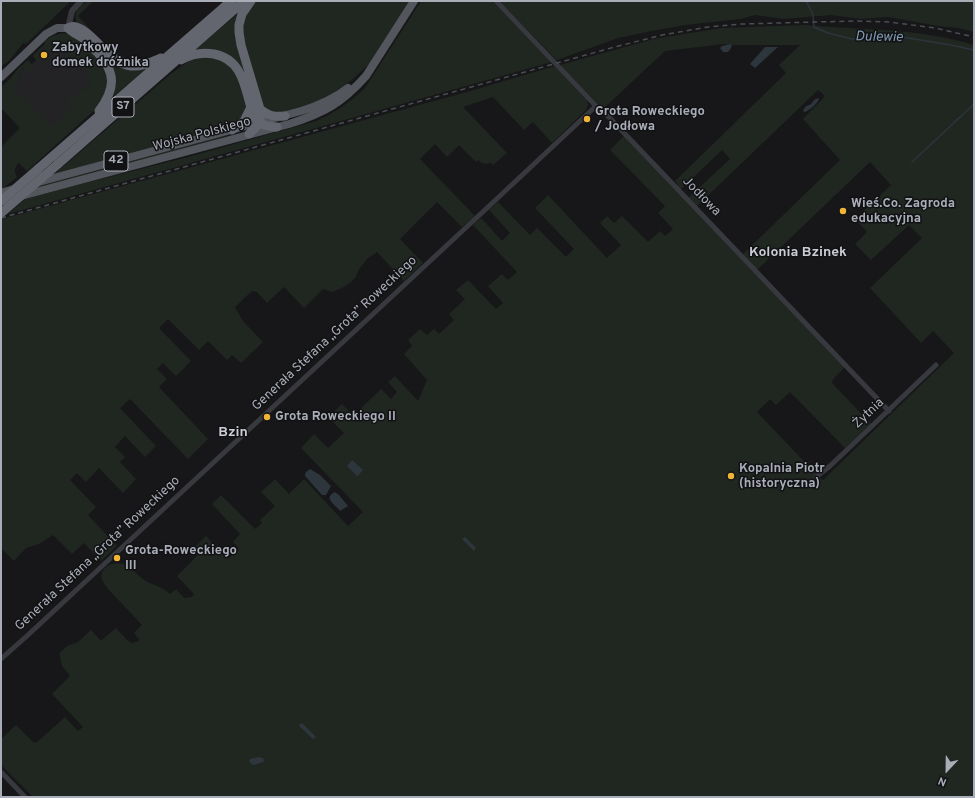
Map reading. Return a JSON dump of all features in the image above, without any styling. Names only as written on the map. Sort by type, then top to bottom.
[{"type":"highway","name":"S7","points":[[1,201],[231,1]]},
{"type":"highway","name":"S7","points":[[1,213],[244,1]]},
{"type":"highway","points":[[249,134],[260,123],[260,109],[238,32],[242,14],[251,1]]},
{"type":"highway","points":[[68,28],[70,26],[74,26],[84,31],[113,59],[126,65],[144,65],[169,55]]},
{"type":"highway","points":[[68,28],[87,42],[104,59],[110,72],[111,83],[108,96],[88,125]]},
{"type":"highway","points":[[164,71],[196,54],[210,53],[220,55],[234,64],[239,71],[256,119],[260,123],[267,126],[277,127]]},
{"type":"highway","points":[[232,130],[244,121],[251,107]]},
{"type":"highway","points":[[260,109],[267,115],[285,116]]},
{"type":"main road","name":"Wojska Polskiego","points":[[1,201],[277,127],[318,114],[343,98],[366,76],[414,1]]},
{"type":"main road","points":[[1,77],[46,34],[57,28],[68,28]]},
{"type":"main road","name":"Wojska Polskiego","points":[[1,193],[260,123],[317,106],[347,89],[383,49]]},
{"type":"street","points":[[68,28],[72,11],[81,1]]},
{"type":"street","name":"Jodłowa","points":[[496,1],[596,106],[606,114],[889,411]]},
{"type":"street","name":"Generała Stefana „Grota” Roweckiego","points":[[1,658],[45,619],[596,106]]},
{"type":"street","name":"Żytnia","points":[[816,477],[830,466],[889,411],[936,365]]},
{"type":"street","points":[[1,772],[25,797]]},
{"type":"shaded area","points":[[1,1],[71,1],[26,44],[23,43],[9,61],[1,66]]},
{"type":"shaded area","points":[[87,1],[92,2],[78,16],[110,49],[118,54],[133,59],[132,63],[121,60],[77,22],[75,15],[79,8]]},
{"type":"shaded area","points":[[256,1],[411,1],[369,64],[353,79],[330,95],[313,103],[280,113],[264,110],[242,33],[246,15]]},
{"type":"shaded area","points":[[421,1],[492,1],[552,62],[8,214],[26,198],[188,157],[323,118],[342,107],[365,88]]},
{"type":"shaded area","points":[[499,1],[974,1],[974,32],[888,17],[861,19],[831,15],[784,19],[755,15],[741,19],[685,25],[618,38],[557,60]]},
{"type":"shaded area","points":[[241,11],[238,17],[258,114],[240,66],[229,55],[210,49],[193,51]]},
{"type":"shaded area","points":[[804,25],[868,29],[932,35],[974,45],[974,797],[33,797],[1,765],[1,739],[16,725],[33,742],[36,743],[65,717],[78,731],[83,727],[52,694],[70,676],[62,666],[59,653],[67,646],[78,642],[91,630],[100,640],[116,628],[127,640],[132,643],[139,641],[134,633],[142,625],[108,589],[102,579],[103,571],[109,565],[118,563],[126,565],[149,583],[162,588],[170,594],[176,589],[184,598],[192,597],[194,594],[177,576],[198,555],[193,549],[206,536],[228,559],[239,548],[233,542],[240,534],[212,504],[221,495],[255,529],[262,523],[260,520],[275,506],[261,492],[275,479],[289,494],[304,479],[348,526],[363,512],[301,448],[314,434],[328,448],[344,433],[328,417],[342,404],[349,411],[354,413],[358,411],[381,389],[391,399],[397,392],[388,382],[395,376],[418,401],[427,380],[404,354],[412,346],[408,340],[420,329],[427,335],[434,329],[439,334],[454,320],[449,314],[465,299],[456,290],[468,280],[496,309],[503,303],[488,286],[502,274],[508,280],[517,272],[473,225],[481,218],[502,241],[510,233],[489,210],[498,202],[530,235],[537,228],[566,257],[574,249],[535,208],[548,195],[607,258],[621,245],[600,223],[607,216],[614,223],[622,216],[648,242],[660,231],[665,236],[673,229],[658,213],[665,206],[610,150],[626,134],[673,182],[680,187],[675,181],[786,73],[779,65],[800,45],[724,44],[665,51],[603,109],[560,65],[654,39],[721,28]],"holes":[[[818,90],[825,96],[803,119],[840,160],[742,255],[696,207]],[[722,150],[730,159],[688,198],[680,190]],[[870,162],[891,185],[855,219],[867,232],[855,244],[871,260],[909,225],[922,238],[870,288],[921,343],[933,331],[954,353],[823,480],[757,412],[770,399],[776,405],[790,392],[845,448],[871,424],[832,383],[833,379],[847,365],[757,270]]]},
{"type":"shaded area","points":[[64,33],[79,38],[106,69],[108,80],[106,90],[98,107],[27,171],[19,163],[15,169],[17,177],[1,190],[1,147],[20,128],[1,108],[1,87],[28,60],[33,66],[33,69],[30,73],[24,67],[17,75],[20,82],[13,88],[51,127],[72,107],[67,103],[71,99],[67,94],[68,93],[72,97],[75,94],[78,97],[81,94],[78,91],[78,88],[82,91],[89,87],[89,74],[64,47],[55,55],[54,52],[52,52],[51,55],[50,54],[54,49],[54,46],[51,47],[49,53],[44,48],[38,55],[42,60],[36,60],[33,55],[45,44],[44,42],[30,55],[45,40]]},
{"type":"shaded area","points":[[47,43],[66,44],[102,82],[51,132],[6,85],[27,65],[32,64],[36,60],[33,56]]},
{"type":"shaded area","points":[[732,45],[728,52],[723,52],[720,48],[722,46]]},
{"type":"shaded area","points":[[765,47],[778,47],[755,68],[750,64]]},
{"type":"shaded area","points":[[204,57],[222,59],[231,65],[243,92],[246,105],[245,113],[238,121],[226,128],[52,176],[172,73],[192,59]]},
{"type":"shaded area","points":[[109,59],[150,66],[110,99]]},
{"type":"shaded area","points":[[555,66],[587,100],[588,105],[586,110],[552,143],[533,122],[524,130],[493,97],[463,107],[507,153],[493,165],[490,162],[488,164],[482,163],[478,160],[476,162],[459,145],[447,157],[435,144],[420,159],[475,216],[462,227],[437,202],[400,239],[423,263],[404,281],[377,252],[368,258],[351,282],[332,292],[323,289],[304,308],[284,287],[267,303],[257,292],[252,291],[235,307],[243,321],[263,342],[241,363],[232,355],[227,360],[208,341],[199,350],[168,319],[159,328],[191,361],[176,376],[163,363],[157,369],[167,379],[159,387],[208,439],[188,459],[130,399],[120,408],[156,446],[145,457],[125,436],[115,447],[125,457],[120,462],[136,479],[123,493],[99,468],[86,482],[77,473],[70,480],[96,507],[88,515],[117,546],[101,561],[84,543],[72,554],[53,535],[39,544],[26,548],[14,561],[1,548],[2,219],[467,92]]},
{"type":"shaded area","points":[[818,98],[818,101],[813,107],[805,112],[803,111],[805,107]]},
{"type":"shaded area","points":[[252,128],[212,141],[1,199],[1,196]]},
{"type":"shaded area","points":[[352,460],[363,470],[358,476],[347,466]]},
{"type":"shaded area","points":[[310,469],[320,475],[331,486],[326,495],[322,495],[305,476],[307,471]]},
{"type":"shaded area","points":[[335,492],[348,506],[340,511],[330,499],[331,494]]},
{"type":"shaded area","points":[[465,537],[476,548],[474,551],[462,539]]},
{"type":"shaded area","points":[[302,723],[316,737],[313,739],[299,726]]},
{"type":"shaded area","points":[[259,757],[263,758],[263,762],[254,765],[249,761],[250,759]]},
{"type":"waterway","name":"Dulewie","points":[[806,1],[813,14],[814,27],[828,33],[852,39],[896,36],[974,50]]},
{"type":"waterway","points":[[912,162],[974,104]]},
{"type":"railway","points":[[1,218],[662,35],[708,27],[741,24],[857,21],[889,22],[935,28],[974,37]]},
{"type":"place","name":"Zabytkowy domek dróżnika","points":[[44,55]]},
{"type":"place","name":"Grota Roweckiego / Jodłowa","points":[[587,119]]},
{"type":"place","name":"Wieś.Co. Zagroda edukacyjna","points":[[843,211]]},
{"type":"place","name":"Grota Roweckiego II","points":[[267,417]]},
{"type":"place","name":"Kopalnia Piotr (historyczna)","points":[[731,476]]},
{"type":"place","name":"Grota-Roweckiego III","points":[[117,558]]},
{"type":"district","name":"Kolonia Bzinek","points":[[798,253]]},
{"type":"district","name":"Bzin","points":[[233,433]]}]
